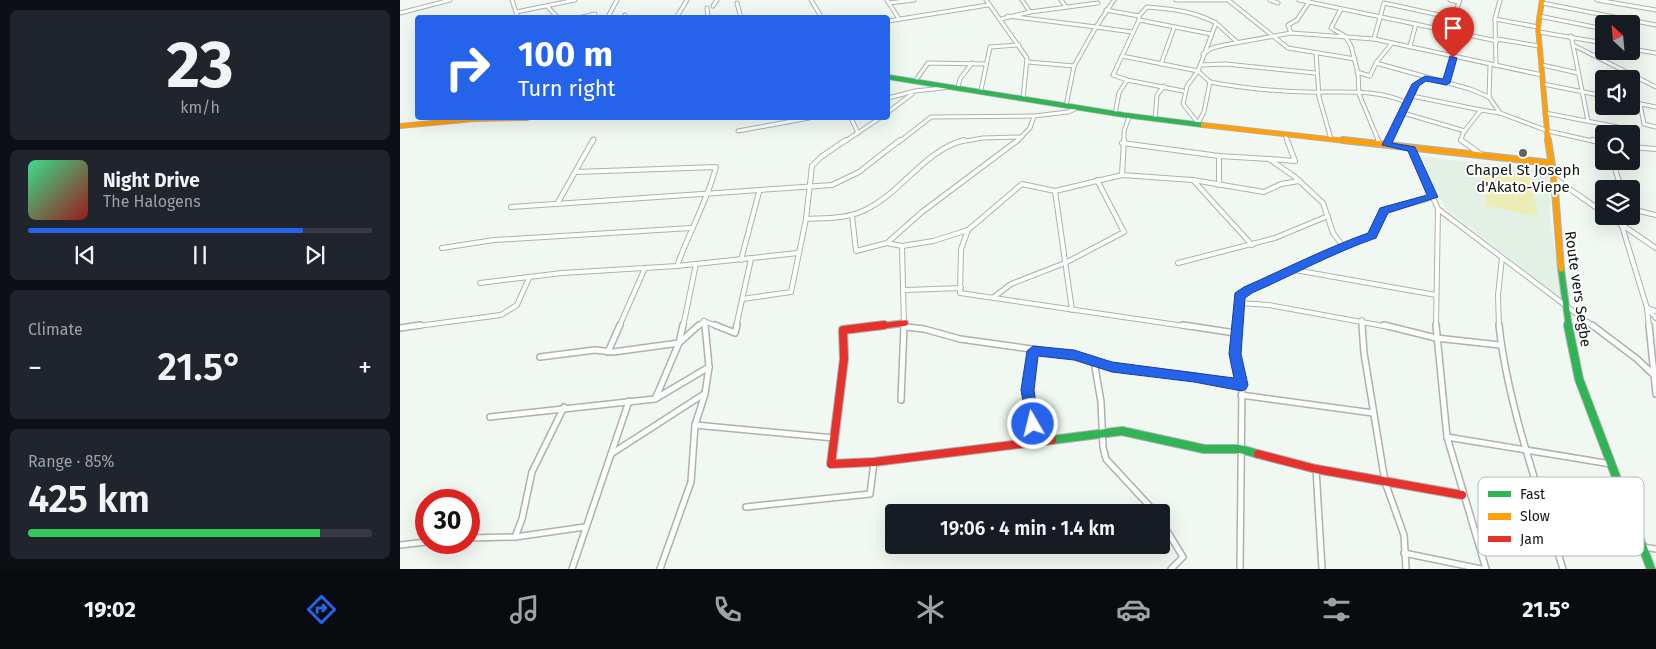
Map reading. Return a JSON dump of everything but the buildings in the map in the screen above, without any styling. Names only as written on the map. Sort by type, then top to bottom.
[{"type":"street","points":[[400,13],[450,0]]},
{"type":"street","points":[[512,0],[517,15]]},
{"type":"street","points":[[551,0],[554,4]]},
{"type":"street","points":[[516,12],[575,0]]},
{"type":"street","points":[[609,15],[617,0]]},
{"type":"street","points":[[678,15],[687,0]]},
{"type":"street","points":[[713,6],[717,0]]},
{"type":"street","points":[[811,0],[820,15]]},
{"type":"street","points":[[899,19],[888,2],[914,0]]},
{"type":"street","points":[[986,0],[988,6],[1019,45],[1028,62],[1023,99]]},
{"type":"street","points":[[1022,0],[1030,12]]},
{"type":"street","points":[[1061,0],[1066,7]]},
{"type":"street","points":[[1066,106],[1074,66],[1106,10],[1114,0]]},
{"type":"street","points":[[1176,0],[1227,0],[1270,35],[1292,50],[1355,59]]},
{"type":"street","points":[[1270,0],[1278,3]]},
{"type":"street","points":[[1299,0],[1497,40],[1539,46]]},
{"type":"street","points":[[1446,83],[1453,58],[1451,31],[1453,18],[1460,1],[1450,0]]},
{"type":"street","points":[[1496,66],[1496,19],[1500,0]]},
{"type":"street","points":[[1598,0],[1656,10]]},
{"type":"street","points":[[1542,1],[1608,15]]},
{"type":"street","name":"Route vers Segbe","points":[[1542,1],[1538,30],[1542,84],[1550,163],[1554,178],[1558,243],[1566,304],[1580,379],[1616,477]]},
{"type":"street","points":[[1000,20],[1008,16],[1098,2]]},
{"type":"street","points":[[1291,32],[1288,24],[1297,20],[1308,2]]},
{"type":"street","points":[[737,3],[740,15]]},
{"type":"street","points":[[1374,39],[1374,29],[1384,3],[1453,18]]},
{"type":"street","points":[[547,6],[555,15]]},
{"type":"street","points":[[890,21],[988,6]]},
{"type":"street","points":[[1183,91],[1127,80],[1113,74],[1139,18],[1147,7],[1184,11],[1216,23],[1237,42]]},
{"type":"street","points":[[707,8],[708,15]]},
{"type":"street","points":[[1106,10],[1174,28],[1211,34]]},
{"type":"street","points":[[1342,10],[1331,28],[1346,37],[1355,59],[1360,87],[1359,94],[1384,145]]},
{"type":"street","points":[[591,15],[595,14]]},
{"type":"street","points":[[1008,16],[1132,32]]},
{"type":"street","points":[[1539,16],[1595,27]]},
{"type":"street","points":[[1496,19],[1538,30],[1595,41]]},
{"type":"street","points":[[1640,22],[1656,25]]},
{"type":"street","points":[[1198,123],[1183,104],[1183,91],[1201,65],[1203,54],[1216,23]]},
{"type":"street","points":[[1410,46],[1416,24]]},
{"type":"street","points":[[1161,64],[1174,28]]},
{"type":"street","points":[[1203,54],[1212,48],[1291,32],[1374,39],[1490,66],[1542,75]]},
{"type":"street","points":[[1571,36],[1588,122]]},
{"type":"street","points":[[1356,72],[1370,76],[1376,63],[1392,43]]},
{"type":"street","points":[[982,90],[990,47],[1019,45]]},
{"type":"street","points":[[1574,45],[1656,87]]},
{"type":"street","points":[[1640,50],[1656,53]]},
{"type":"street","points":[[1316,53],[1315,73],[1325,125],[1331,139]]},
{"type":"street","points":[[1122,56],[1198,71],[1210,82],[1359,94],[1401,99],[1407,103]]},
{"type":"street","points":[[1028,62],[1074,66]]},
{"type":"street","points":[[916,80],[928,63],[986,64]]},
{"type":"street","points":[[890,97],[915,91],[955,87],[972,63]]},
{"type":"street","points":[[1376,63],[1470,89],[1490,97]]},
{"type":"street","points":[[1201,65],[1226,64],[1315,73]]},
{"type":"street","points":[[1542,65],[1578,73]]},
{"type":"street","points":[[1490,66],[1490,97],[1500,113]]},
{"type":"street","points":[[890,77],[982,90],[1129,117],[1198,123],[1285,135],[1550,163]]},
{"type":"street","points":[[1384,145],[1412,96],[1416,84],[1425,78]]},
{"type":"street","points":[[1115,114],[1119,93],[1127,80]]},
{"type":"street","points":[[1198,123],[1204,112],[1210,82]]},
{"type":"street","points":[[1542,84],[1595,94]]},
{"type":"street","points":[[1155,120],[1157,96],[1164,86]]},
{"type":"street","points":[[890,110],[915,91]]},
{"type":"street","points":[[1412,96],[1500,113],[1548,132],[1595,141]]},
{"type":"street","points":[[1656,107],[1640,104],[1644,124],[1656,127]]},
{"type":"street","points":[[511,207],[759,192],[832,185],[848,178],[931,117],[1034,116],[1068,112],[1078,108]]},
{"type":"street","points":[[1481,110],[1465,131],[1461,140],[1482,155]]},
{"type":"street","points":[[1403,113],[1465,131]]},
{"type":"street","points":[[1545,113],[1606,125]]},
{"type":"street","points":[[887,243],[922,212],[1022,137],[1030,128],[1034,116]]},
{"type":"street","points":[[1122,175],[1122,143],[1129,117]]},
{"type":"street","points":[[400,126],[463,120]]},
{"type":"street","points":[[738,130],[768,127],[800,120]]},
{"type":"street","points":[[852,120],[858,133]]},
{"type":"street","points":[[742,299],[791,292],[806,219],[810,169],[814,162],[877,120]]},
{"type":"street","points":[[1122,143],[1219,156],[1295,161],[1285,135]]},
{"type":"street","points":[[806,219],[852,215],[867,209],[940,151],[960,141],[1022,137]]},
{"type":"street","points":[[556,204],[594,139]]},
{"type":"street","points":[[1640,147],[1656,149]]},
{"type":"street","points":[[1412,148],[1438,209],[1436,338],[1447,437],[1462,495],[1478,544]]},
{"type":"street","points":[[1219,156],[1219,185]]},
{"type":"street","points":[[1268,159],[1299,181],[1323,203],[1333,233],[1343,246]]},
{"type":"street","points":[[576,172],[716,167],[709,195],[691,228],[677,266]]},
{"type":"street","points":[[852,215],[856,251],[887,243],[902,246],[946,238],[968,230],[1022,184],[1055,190],[1122,175],[1193,180],[1264,192],[1282,184],[1299,181]]},
{"type":"street","points":[[1554,178],[1595,206]]},
{"type":"street","points":[[994,297],[1011,284],[1065,263],[1124,232],[1097,180]]},
{"type":"street","points":[[1193,180],[1252,245]]},
{"type":"street","points":[[1055,190],[1072,310]]},
{"type":"street","points":[[741,260],[759,192]]},
{"type":"street","points":[[1240,569],[1242,385],[1235,354],[1239,296],[1248,290],[1343,246],[1372,235],[1384,211],[1433,197]]},
{"type":"street","points":[[1438,209],[1566,304],[1637,359],[1655,376]]},
{"type":"street","points":[[1640,211],[1656,215]]},
{"type":"street","points":[[1178,263],[1252,245],[1311,225],[1328,216]]},
{"type":"street","points":[[1622,226],[1656,248]]},
{"type":"street","points":[[1622,226],[1647,308],[1656,394]]},
{"type":"street","points":[[442,248],[494,240],[691,228]]},
{"type":"street","points":[[968,230],[961,250],[960,293],[1235,333]]},
{"type":"street","points":[[901,400],[906,290],[902,246]]},
{"type":"street","points":[[480,283],[571,272],[677,266],[798,253]]},
{"type":"street","points":[[1502,258],[1496,284],[1500,344],[1534,477]]},
{"type":"street","points":[[704,321],[735,333],[751,259]]},
{"type":"street","points":[[655,398],[666,377],[679,342],[696,264]]},
{"type":"street","points":[[608,352],[645,268]]},
{"type":"street","points":[[1293,270],[1436,295]]},
{"type":"street","points":[[400,328],[501,315],[513,309],[521,302],[529,278]]},
{"type":"street","points":[[906,290],[961,288]]},
{"type":"street","points":[[1239,303],[1269,305],[1362,320],[1436,338],[1500,344]]},
{"type":"street","points":[[1647,308],[1656,311]]},
{"type":"street","points":[[1647,308],[1656,318]]},
{"type":"street","points":[[1362,320],[1364,353],[1385,482],[1404,536],[1406,569]]},
{"type":"street","points":[[540,357],[584,350],[608,352],[679,342],[704,321]]},
{"type":"street","points":[[660,569],[691,482],[695,425],[705,394],[709,367],[708,341],[704,321]]},
{"type":"street","points":[[1242,385],[1194,376],[1112,367],[1074,355],[1033,351],[960,339],[905,325],[843,330],[844,359],[831,464],[874,462],[1122,431],[1204,449],[1240,449],[1316,469],[1462,495]]},
{"type":"street","points":[[1033,351],[1028,390],[1035,442]]},
{"type":"street","points":[[1094,361],[1101,402],[1106,459],[1148,504]]},
{"type":"street","points":[[490,416],[655,398],[709,367]]},
{"type":"street","points":[[611,454],[705,394]]},
{"type":"street","points":[[1241,395],[1373,413]]},
{"type":"street","points":[[572,569],[629,401]]},
{"type":"street","points":[[515,537],[525,510],[532,472],[564,407]]},
{"type":"street","points":[[695,425],[834,438]]},
{"type":"street","points":[[1447,437],[1611,464]]},
{"type":"street","points":[[746,507],[870,494],[874,462]]},
{"type":"street","points":[[1316,469],[1322,569]]},
{"type":"street","points":[[480,538],[515,537],[585,527]]},
{"type":"street","points":[[1170,536],[1183,557],[1171,569]]},
{"type":"street","points":[[400,545],[415,543]]},
{"type":"street","points":[[1404,553],[1480,569]]},
{"type":"street","name":"Route vers Segbe","points":[[1644,554],[1651,569]]},
{"type":"street","points":[[1482,556],[1486,569]]},
{"type":"street","points":[[1559,556],[1563,569]]},
{"type":"shaded area","points":[[1421,156],[1549,171],[1550,216],[1561,296],[1550,290],[1446,209]]},
{"type":"green space","points":[[1481,165],[1529,174],[1538,216],[1487,206]]},
{"type":"traffic: fast","points":[[890,77],[1084,109],[1203,125]]},
{"type":"traffic: fast","points":[[1561,269],[1567,319],[1579,379],[1616,477]]},
{"type":"traffic: fast","points":[[1052,440],[1122,431],[1204,449],[1240,449],[1258,454]]},
{"type":"traffic: fast","points":[[1644,551],[1651,569]]},
{"type":"traffic: slow","points":[[1542,0],[1538,27],[1539,46],[1550,163],[1554,178],[1561,269]]},
{"type":"traffic: slow","points":[[400,126],[463,120]]},
{"type":"traffic: slow","points":[[1203,125],[1550,163]]},
{"type":"traffic: jam","points":[[905,323],[843,330],[844,359],[831,464],[874,462],[1052,440]]},
{"type":"traffic: jam","points":[[1258,454],[1316,469],[1462,495]]},
{"type":"place","name":"Chapel St Joseph d'Akato-Viepe","points":[[1523,153]]},
{"type":"route","points":[[1033,424],[1028,390],[1033,351],[1074,355],[1112,367],[1194,376],[1242,385],[1240,368],[1235,354],[1239,296],[1248,290],[1323,257],[1343,246],[1372,235],[1384,211],[1433,197],[1412,148],[1387,145],[1412,96],[1416,84],[1425,78],[1446,83],[1453,58]]}]
